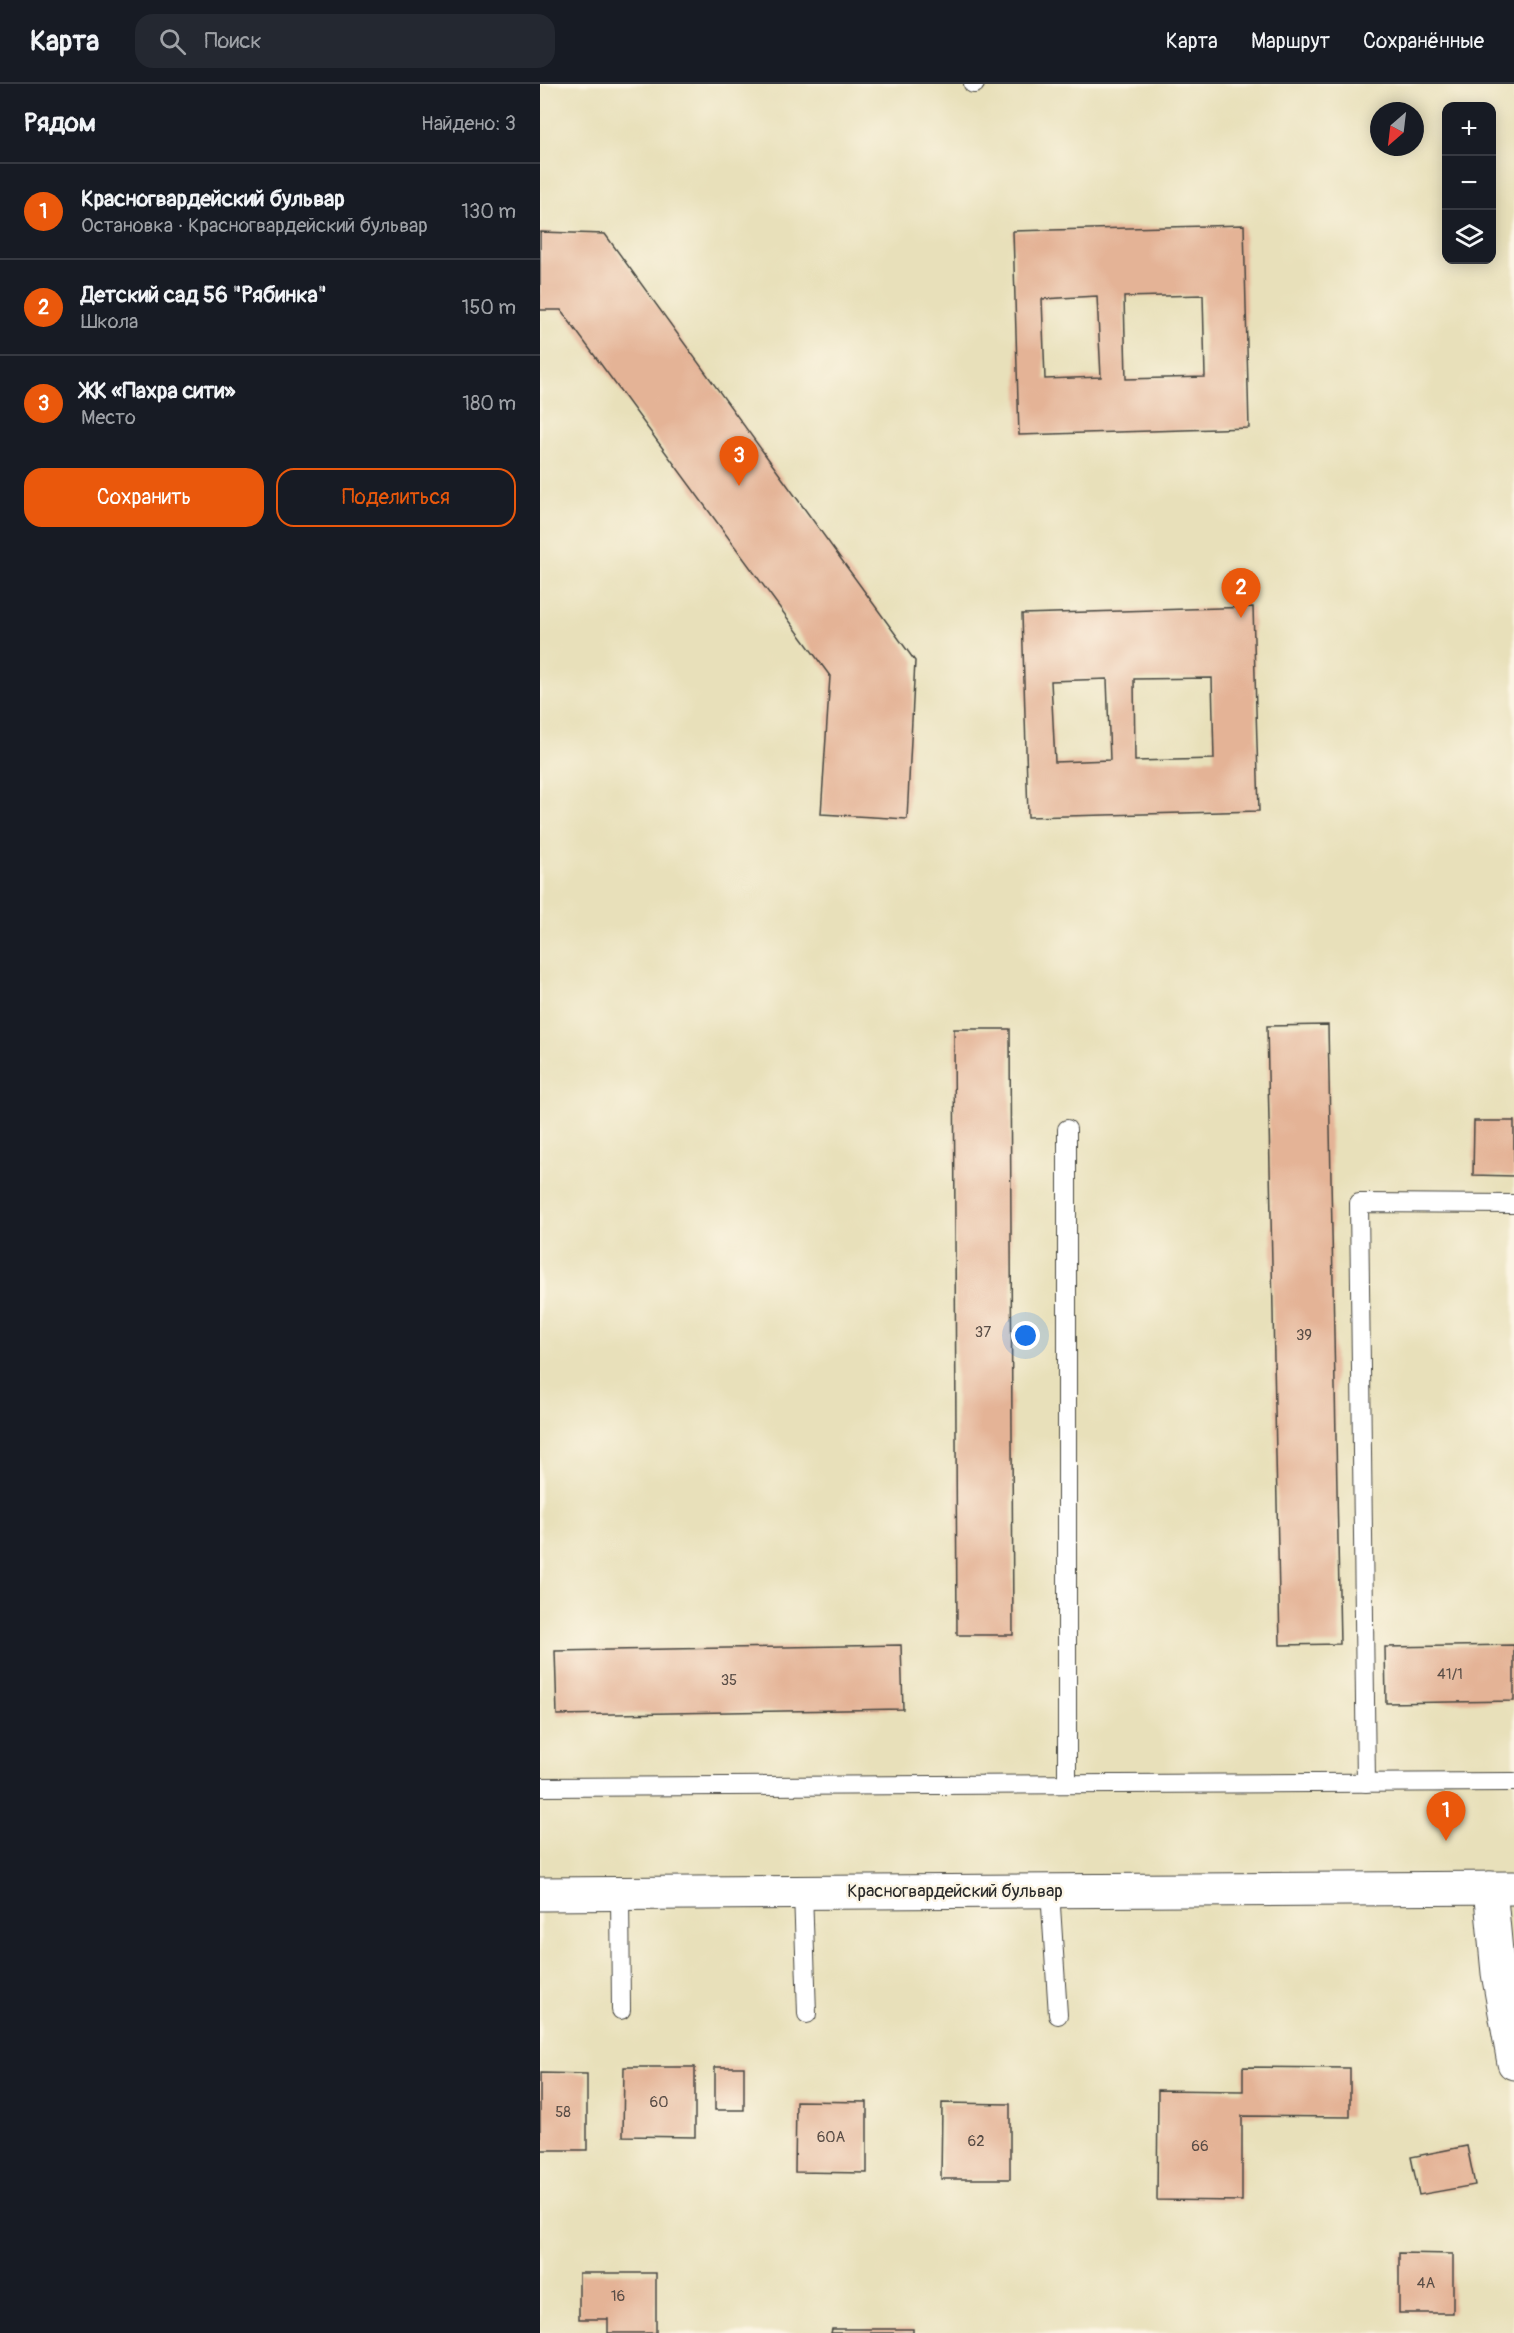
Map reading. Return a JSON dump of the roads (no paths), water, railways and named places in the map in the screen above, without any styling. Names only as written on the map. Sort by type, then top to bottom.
[{"type":"street","name":"Красногвардейский бульвар","points":[[540,1894],[1502,1888]]},
{"type":"street","points":[[1502,1888],[1498,1973],[1514,2063]]},
{"type":"lane","points":[[1066,1129],[1067,1784]]},
{"type":"lane","points":[[1366,1783],[1359,1203],[1514,1204]]},
{"type":"lane","points":[[540,1787],[1514,1782]]},
{"type":"lane","points":[[1050,1891],[1058,2015]]},
{"type":"lane","points":[[620,1893],[621,2010]]},
{"type":"lane","points":[[803,1893],[807,2014]]},
{"type":"place","name":"ЖК «Пахра сити»","points":[[739,486]]},
{"type":"place","name":"Детский сад 56 \"Рябинка\"","points":[[1241,618]]},
{"type":"place","name":"Красногвардейский бульвар","points":[[1446,1841]]}]
